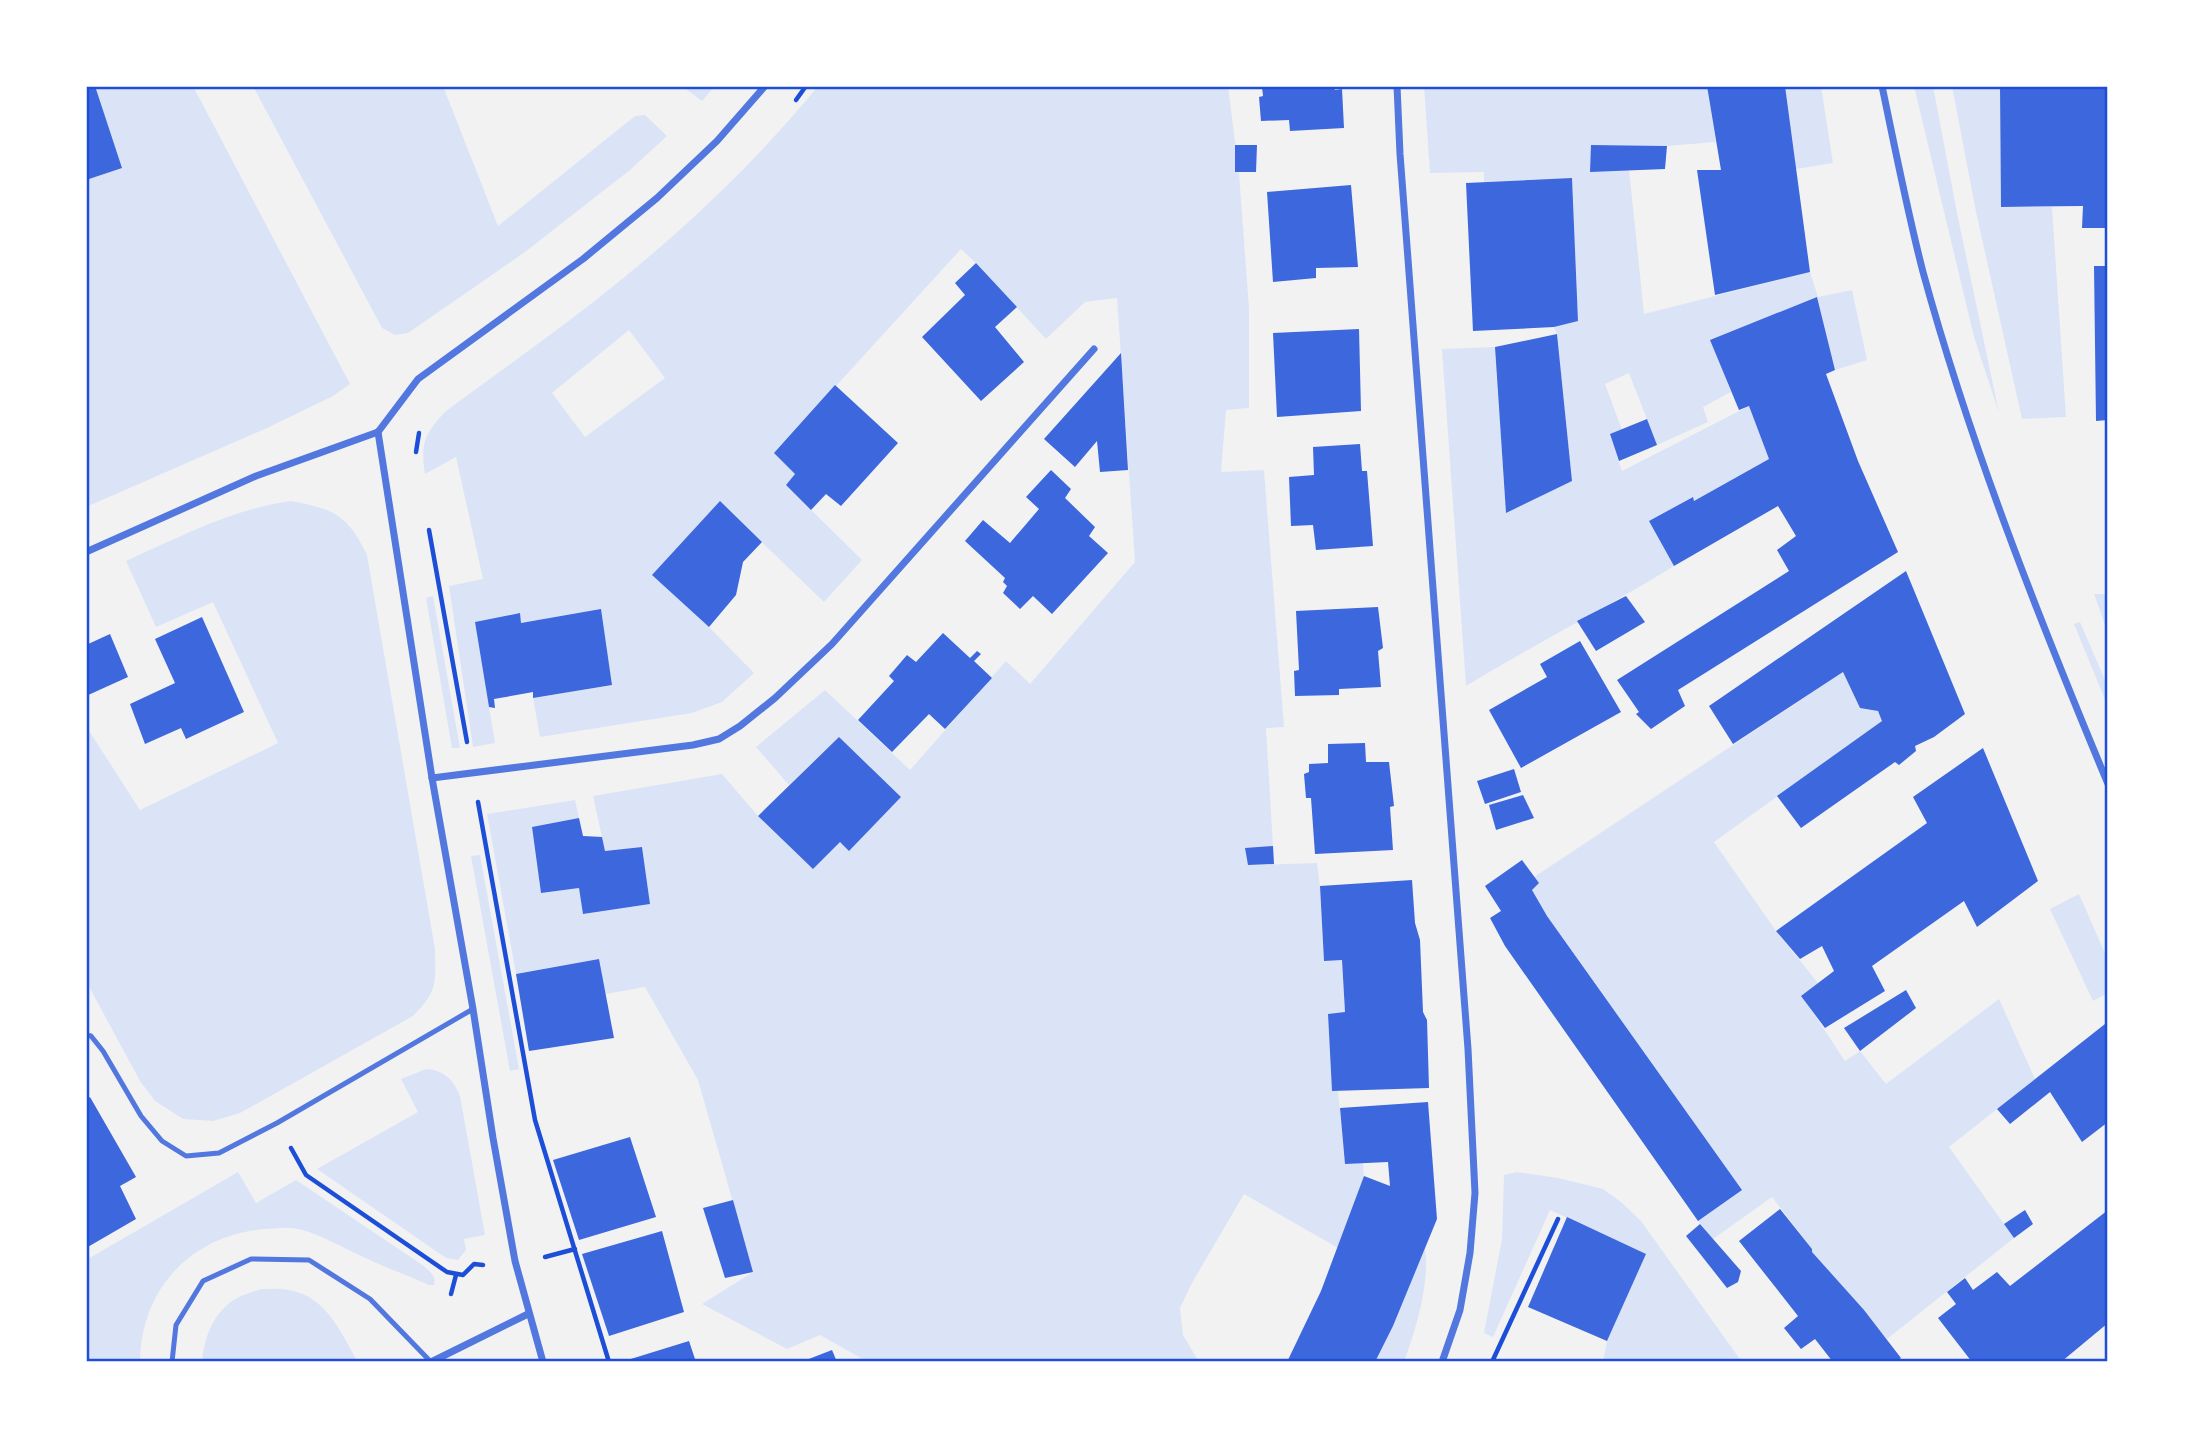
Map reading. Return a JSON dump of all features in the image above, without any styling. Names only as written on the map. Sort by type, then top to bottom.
[{"type":"street","points":[[86,552],[256,476],[378,432],[418,379],[583,259],[657,198],[717,141],[765,86]]},
{"type":"street","points":[[1397,86],[1405,233],[1461,945],[1475,1194],[1470,1253],[1460,1310],[1442,1362]]},
{"type":"street","points":[[1882,86],[1923,271],[1966,414],[2021,568],[2108,784]]},
{"type":"street","points":[[432,778],[693,745],[719,739],[740,726],[775,698],[832,645],[1094,349]]},
{"type":"street","points":[[378,432],[432,778],[493,1138],[515,1261],[543,1362]]},
{"type":"street","points":[[431,1362],[528,1314]]},
{"type":"lane","points":[[86,1035],[91,1036],[103,1051],[141,1116],[162,1141],[186,1156],[219,1153],[473,1009]]},
{"type":"lane","points":[[172,1362],[176,1325],[203,1282],[251,1259],[309,1260],[370,1299],[431,1362]]},
{"type":"path","points":[[791,106],[806,86]]},
{"type":"path","points":[[416,454],[420,429]]},
{"type":"path","points":[[429,529],[469,754]]},
{"type":"path","points":[[479,804],[535,1120],[609,1362]]},
{"type":"path","points":[[306,1175],[447,1272],[463,1275],[474,1264],[487,1265]]},
{"type":"path","points":[[1492,1362],[1558,1219]]},
{"type":"path","points":[[545,1257],[575,1249]]},
{"type":"path","points":[[451,1294],[456,1275]]},
{"type":"shaded area","points":[[86,86],[193,86],[350,384],[333,396],[267,428],[86,507]]},
{"type":"shaded area","points":[[253,86],[443,86],[498,226],[635,116],[645,115],[667,136],[630,170],[525,252],[408,333],[395,335],[382,328]]},
{"type":"shaded area","points":[[682,86],[715,86],[702,101]]},
{"type":"shaded area","points":[[818,86],[1228,86],[1239,173],[1249,308],[1249,408],[1226,410],[1221,472],[1264,470],[1284,727],[1266,728],[1273,846],[1245,849],[1249,865],[1317,863],[1324,960],[1342,960],[1345,1012],[1328,1015],[1332,1091],[1338,1091],[1345,1163],[1363,1163],[1364,1176],[1338,1248],[1244,1194],[1180,1308],[1183,1335],[1199,1362],[868,1362],[820,1335],[787,1349],[702,1304],[753,1272],[698,1080],[645,987],[606,994],[598,959],[516,974],[487,814],[575,800],[579,818],[532,828],[541,893],[579,888],[584,914],[650,904],[642,847],[605,851],[593,796],[722,774],[758,816],[840,842],[849,850],[901,797],[839,737],[789,785],[756,747],[825,690],[910,770],[1006,661],[1030,684],[1135,562],[1117,298],[1085,302],[1046,339],[961,249],[775,453],[795,474],[786,485],[862,560],[824,602],[720,502],[653,575],[754,673],[722,702],[692,713],[540,737],[533,698],[612,685],[601,610],[521,623],[519,613],[475,622],[495,743],[473,747],[449,586],[483,579],[456,457],[425,474],[423,454],[429,432],[446,411],[574,317],[652,254],[711,201],[793,116]],"holes":[[[629,330],[665,378],[585,437],[552,393]]]},
{"type":"shaded area","points":[[1424,86],[1707,86],[1716,142],[1667,146],[1591,145],[1629,169],[1644,314],[1810,272],[1818,297],[1852,290],[1867,360],[1835,370],[1817,297],[1711,340],[1731,392],[1703,407],[1708,422],[1657,445],[1629,373],[1605,384],[1622,430],[1610,435],[1622,471],[1749,406],[1769,459],[1694,501],[1692,497],[1650,521],[1674,566],[1466,686],[1442,349],[1495,347],[1506,512],[1572,481],[1557,334],[1554,327],[1578,320],[1572,179],[1484,182],[1484,172],[1430,173]]},
{"type":"shaded area","points":[[1785,86],[1821,86],[1833,163],[1796,169]]},
{"type":"shaded area","points":[[1914,86],[1933,86],[1999,413],[1974,337]]},
{"type":"shaded area","points":[[1952,86],[2000,86],[2001,207],[2052,207],[2066,417],[2022,419],[1976,212]]},
{"type":"shaded area","points":[[291,501],[318,507],[338,516],[353,531],[367,555],[435,949],[434,986],[413,1016],[240,1113],[213,1121],[183,1119],[155,1101],[140,1081],[86,981],[86,726],[140,810],[278,743],[213,602],[156,627],[126,561],[227,517]]},
{"type":"shaded area","points":[[2094,594],[2108,594],[2108,633]]},
{"type":"shaded area","points":[[433,596],[460,748],[452,748],[426,598]]},
{"type":"shaded area","points":[[2080,622],[2108,687],[2108,707],[2074,624]]},
{"type":"shaded area","points":[[1843,672],[1860,708],[1878,711],[1882,721],[1714,842],[1776,931],[1818,983],[1802,996],[1845,1061],[1860,1051],[1886,1084],[1999,999],[2035,1079],[1949,1147],[2014,1238],[1887,1339],[1812,1252],[1772,1197],[1713,1239],[1698,1221],[1741,1189],[1547,916],[1532,890],[1539,883],[1534,877]]},
{"type":"shaded area","points":[[480,855],[519,1069],[510,1071],[471,856]]},
{"type":"shaded area","points":[[2079,894],[2108,960],[2108,993],[2093,1001],[2050,909]]},
{"type":"shaded area","points":[[426,1069],[438,1071],[448,1077],[460,1096],[485,1235],[464,1239],[466,1250],[458,1260],[446,1258],[317,1169],[418,1112],[401,1079]]},
{"type":"shaded area","points":[[238,1172],[256,1203],[296,1180],[421,1264],[433,1276],[434,1285],[373,1262],[307,1231],[281,1228],[238,1233],[193,1254],[175,1270],[160,1289],[143,1336],[140,1362],[86,1362],[86,1260]]},
{"type":"shaded area","points":[[1517,1172],[1603,1189],[1621,1202],[1641,1221],[1742,1362],[1603,1362],[1607,1341],[1646,1254],[1550,1210],[1493,1337],[1484,1333],[1502,1239],[1504,1175]]},
{"type":"shaded area","points":[[1425,1248],[1424,1291],[1404,1362],[1375,1362],[1393,1326]]},
{"type":"shaded area","points":[[261,1289],[289,1290],[312,1299],[330,1316],[356,1359],[351,1362],[202,1362],[208,1335],[221,1311],[235,1299]]},
{"type":"building","points":[[86,86],[95,86],[122,168],[86,180]]},
{"type":"building","points":[[1334,86],[1335,90],[1342,89],[1344,128],[1290,131],[1289,120],[1261,121],[1259,97],[1263,96],[1262,87]]},
{"type":"building","points":[[1707,86],[1785,86],[1810,272],[1715,295],[1697,170],[1721,170]]},
{"type":"building","points":[[2000,86],[2108,86],[2108,228],[2082,228],[2083,206],[2001,207]]},
{"type":"building","points":[[1235,145],[1257,145],[1256,172],[1235,172]]},
{"type":"building","points":[[1591,145],[1667,146],[1665,169],[1590,172]]},
{"type":"building","points":[[1572,178],[1578,321],[1554,327],[1473,331],[1466,183]]},
{"type":"building","points":[[1351,185],[1358,267],[1316,268],[1316,278],[1273,282],[1267,192]]},
{"type":"building","points":[[976,263],[1017,307],[995,327],[1024,362],[981,401],[922,337],[965,295],[955,283]]},
{"type":"building","points":[[2094,266],[2108,266],[2108,420],[2096,421]]},
{"type":"building","points":[[1817,297],[1835,370],[1826,374],[1858,461],[1898,552],[1678,690],[1685,706],[1651,729],[1636,714],[1639,712],[1617,680],[1789,571],[1777,550],[1796,536],[1778,506],[1674,566],[1649,521],[1693,497],[1694,501],[1769,459],[1749,406],[1739,410],[1710,340]]},
{"type":"building","points":[[1359,329],[1361,411],[1277,417],[1273,333]]},
{"type":"building","points":[[1557,334],[1572,481],[1506,513],[1495,347]]},
{"type":"building","points":[[1121,353],[1128,470],[1100,472],[1097,441],[1075,467],[1044,439]]},
{"type":"building","points":[[835,385],[898,443],[841,506],[826,494],[811,510],[786,485],[795,474],[774,453]]},
{"type":"building","points":[[1647,419],[1657,445],[1619,461],[1610,434]]},
{"type":"building","points":[[1360,444],[1362,471],[1367,471],[1373,546],[1316,550],[1313,525],[1291,526],[1289,477],[1314,475],[1313,447]]},
{"type":"building","points":[[1051,470],[1071,489],[1065,498],[1095,527],[1089,536],[1108,553],[1052,614],[1033,596],[1020,609],[1003,593],[1007,586],[1003,582],[1005,578],[965,541],[983,520],[1010,543],[1039,509],[1026,497]]},
{"type":"building","points":[[720,501],[762,542],[743,562],[736,595],[709,627],[652,575]]},
{"type":"building","points":[[1906,571],[1965,714],[1934,737],[1915,746],[1916,751],[1899,765],[1895,762],[1801,828],[1777,796],[1882,721],[1878,711],[1860,708],[1843,672],[1733,744],[1709,706]]},
{"type":"building","points":[[1626,596],[1645,622],[1596,651],[1577,621]]},
{"type":"building","points":[[1378,607],[1383,648],[1378,651],[1381,687],[1339,689],[1339,695],[1295,696],[1294,671],[1299,670],[1296,611]]},
{"type":"building","points":[[601,609],[612,685],[533,698],[533,692],[494,699],[495,708],[489,707],[475,622],[520,613],[521,623]]},
{"type":"building","points":[[202,617],[244,712],[186,739],[181,728],[145,744],[130,704],[175,683],[155,639]]},
{"type":"building","points":[[943,633],[970,658],[977,651],[981,654],[974,661],[992,678],[945,729],[929,714],[892,752],[858,720],[894,681],[889,676],[907,655],[916,662]]},
{"type":"building","points":[[110,634],[128,677],[86,696],[86,645]]},
{"type":"building","points":[[1580,641],[1621,712],[1521,768],[1489,710],[1547,677],[1540,664]]},
{"type":"building","points":[[839,737],[901,797],[849,851],[840,842],[813,869],[758,816]]},
{"type":"building","points":[[1365,743],[1366,762],[1389,762],[1394,806],[1390,807],[1393,850],[1315,854],[1311,798],[1306,798],[1304,774],[1309,772],[1309,764],[1328,763],[1328,744]]},
{"type":"building","points":[[1983,748],[2038,881],[1977,927],[1964,901],[1872,966],[1885,991],[1825,1028],[1801,996],[1834,971],[1822,946],[1800,959],[1776,931],[1927,823],[1913,797]]},
{"type":"building","points":[[1514,769],[1521,792],[1485,804],[1477,781]]},
{"type":"building","points":[[1523,795],[1534,818],[1496,830],[1489,805]]},
{"type":"building","points":[[579,818],[583,836],[602,837],[605,851],[642,847],[650,904],[583,914],[579,888],[541,893],[532,827]]},
{"type":"building","points":[[1273,846],[1274,864],[1248,865],[1245,848]]},
{"type":"building","points":[[1522,860],[1539,883],[1532,890],[1547,916],[1742,1190],[1698,1221],[1505,946],[1490,918],[1501,911],[1485,886]]},
{"type":"building","points":[[1412,880],[1415,923],[1420,940],[1423,1012],[1427,1020],[1429,1088],[1332,1091],[1328,1014],[1345,1012],[1342,960],[1324,961],[1320,886]]},
{"type":"building","points":[[599,959],[614,1038],[529,1051],[516,974]]},
{"type":"building","points":[[1906,990],[1916,1008],[1860,1051],[1844,1028]]},
{"type":"building","points":[[2105,1024],[2108,1031],[2108,1122],[2082,1142],[2050,1092],[2010,1124],[1997,1109]]},
{"type":"building","points":[[90,1097],[136,1177],[120,1186],[136,1219],[86,1248],[86,1100]]},
{"type":"building","points":[[1428,1102],[1437,1219],[1393,1326],[1375,1362],[1287,1362],[1321,1291],[1364,1176],[1390,1186],[1388,1162],[1345,1164],[1340,1108]]},
{"type":"building","points":[[630,1137],[656,1217],[579,1240],[553,1160]]},
{"type":"building","points":[[733,1200],[753,1272],[725,1278],[703,1208]]},
{"type":"building","points":[[1780,1209],[1812,1252],[1864,1310],[1901,1358],[1895,1362],[1833,1362],[1815,1339],[1801,1349],[1784,1328],[1798,1316],[1739,1241]]},
{"type":"building","points":[[2025,1210],[2033,1224],[2014,1238],[2004,1224]]},
{"type":"building","points":[[2108,1210],[2108,1323],[2061,1362],[1972,1362],[1938,1318],[1956,1304],[1947,1292],[1965,1278],[1973,1290],[1997,1272],[2010,1286]]},
{"type":"building","points":[[1567,1217],[1646,1254],[1607,1341],[1528,1307]]},
{"type":"building","points":[[1700,1224],[1741,1271],[1738,1282],[1727,1288],[1686,1236]]},
{"type":"building","points":[[662,1231],[684,1312],[609,1336],[582,1254]]},
{"type":"building","points":[[689,1341],[696,1362],[621,1362]]},
{"type":"building","points":[[832,1350],[837,1362],[801,1362]]}]
